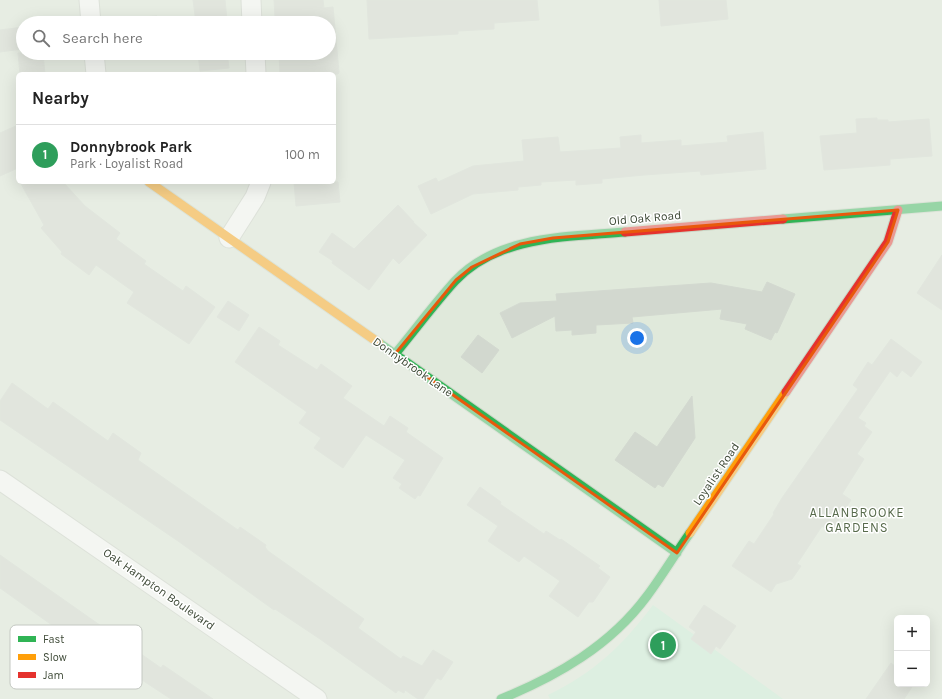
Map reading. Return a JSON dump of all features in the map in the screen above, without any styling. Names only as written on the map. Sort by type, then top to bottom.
[{"type":"street","points":[[89,0],[90,16]]},
{"type":"street","points":[[251,0],[252,16]]},
{"type":"street","points":[[95,60],[96,72]]},
{"type":"street","points":[[255,60],[256,72]]},
{"type":"street","name":"Donnybrook Lane","points":[[152,184],[677,553]]},
{"type":"street","points":[[229,238],[256,197],[260,184]]},
{"type":"street","name":"Old Oak Road","points":[[395,354],[456,280],[472,267],[492,255],[520,244],[553,238],[942,206]]},
{"type":"street","name":"Loyalist Road","points":[[501,699],[533,687],[554,676],[594,649],[636,608],[677,553],[888,242],[898,210]]},
{"type":"street","name":"Oak Hampton Boulevard","points":[[0,480],[317,699]]},
{"type":"highlighted area","points":[[898,210],[888,242],[677,553],[395,354],[456,280],[472,267],[520,244],[553,238]]},
{"type":"shaded area","points":[[0,0],[942,0],[942,699],[0,699]]},
{"type":"green space","points":[[653,605],[783,699],[550,699],[548,695],[580,677],[606,657],[642,620]]},
{"type":"building","points":[[193,0],[225,0],[227,16],[195,16]]},
{"type":"building","points":[[274,0],[323,0],[324,8],[333,7],[334,16],[275,16]]},
{"type":"building","points":[[367,0],[537,0],[539,20],[494,23],[494,29],[458,31],[458,34],[369,39]]},
{"type":"building","points":[[659,0],[726,0],[728,19],[661,26]]},
{"type":"building","points":[[16,28],[16,50],[0,52],[0,30]]},
{"type":"building","points":[[336,40],[338,74],[336,74],[336,72],[280,72],[279,60],[336,60]]},
{"type":"building","points":[[19,60],[44,60],[45,72],[20,72]]},
{"type":"building","points":[[199,60],[228,60],[229,68],[200,71]]},
{"type":"building","points":[[877,118],[877,120],[888,120],[888,122],[929,119],[932,156],[890,159],[890,165],[824,170],[820,136],[857,133],[856,119]]},
{"type":"building","points":[[16,126],[16,169],[0,176],[0,133]]},
{"type":"building","points":[[763,132],[766,169],[701,175],[700,171],[644,175],[602,179],[602,183],[576,185],[576,180],[541,182],[541,185],[518,187],[518,190],[473,194],[431,214],[418,186],[436,178],[438,182],[473,166],[524,161],[522,140],[558,137],[560,152],[621,148],[620,137],[641,135],[641,143],[681,140],[681,146],[728,142],[727,136]]},
{"type":"building","points":[[336,182],[338,182],[340,202],[296,206],[294,184],[336,184]]},
{"type":"building","points":[[21,184],[65,184],[85,206],[120,233],[116,239],[146,261],[144,264],[183,291],[186,286],[215,307],[189,344],[127,303],[134,292],[96,265],[89,275],[61,254],[62,252],[41,228],[44,225]]},
{"type":"building","points":[[398,205],[427,235],[399,264],[393,258],[369,290],[332,263],[333,261],[319,252],[332,233],[354,249]]},
{"type":"building","points":[[942,255],[942,310],[917,293]]},
{"type":"building","points":[[767,282],[795,294],[777,333],[775,332],[771,340],[745,329],[747,324],[720,319],[722,309],[632,317],[633,323],[596,325],[596,333],[572,335],[572,330],[556,331],[555,316],[512,338],[500,313],[520,303],[557,301],[556,294],[711,283],[762,292]]},
{"type":"building","points":[[228,301],[249,315],[239,331],[217,317]]},
{"type":"building","points":[[259,327],[280,341],[278,345],[317,370],[321,364],[352,386],[343,398],[384,426],[390,416],[408,428],[406,432],[443,458],[420,496],[418,495],[415,499],[399,488],[402,484],[393,478],[405,460],[366,435],[343,468],[314,448],[321,438],[299,423],[307,412],[235,362]]},
{"type":"building","points":[[478,335],[499,350],[482,373],[461,357]]},
{"type":"building","points":[[891,339],[922,362],[911,377],[902,370],[897,377],[890,371],[858,418],[866,423],[864,426],[872,432],[857,454],[864,459],[842,494],[851,500],[831,532],[822,526],[797,564],[801,566],[792,579],[776,584],[771,592],[732,566],[749,541],[754,544],[774,514],[773,513],[782,498],[858,389],[853,385],[868,362],[872,365]]},
{"type":"building","points":[[12,383],[48,409],[53,402],[108,441],[113,433],[141,453],[138,460],[238,530],[240,527],[266,545],[265,547],[268,551],[364,619],[358,628],[401,659],[403,656],[422,666],[433,650],[453,662],[441,680],[437,678],[423,699],[418,699],[405,690],[404,693],[398,690],[396,693],[320,639],[275,609],[274,610],[178,541],[0,420],[0,401]]},
{"type":"building","points":[[692,396],[695,438],[663,487],[658,484],[655,488],[615,460],[635,432],[657,447]]},
{"type":"building","points":[[480,487],[501,502],[500,504],[544,534],[546,531],[560,540],[561,539],[600,566],[598,568],[610,577],[593,602],[589,602],[578,617],[549,596],[560,581],[524,556],[519,562],[488,541],[498,526],[467,505]]},
{"type":"building","points":[[0,555],[100,625],[52,625],[0,588]]},
{"type":"building","points":[[704,605],[736,626],[720,649],[716,646],[711,654],[691,639],[696,632],[689,627]]},
{"type":"building","points":[[142,655],[161,668],[163,665],[213,699],[171,699],[142,680]]},
{"type":"building","points":[[891,663],[894,666],[894,687],[912,687],[904,699],[866,699]]},
{"type":"traffic: fast","points":[[783,219],[942,206]]},
{"type":"traffic: fast","points":[[395,354],[455,281],[472,266],[492,255],[535,241],[580,235],[625,232]]},
{"type":"traffic: fast","points":[[379,343],[677,553]]},
{"type":"traffic: fast","points":[[501,699],[542,680],[581,658],[616,630],[647,596],[690,533]]},
{"type":"traffic: slow","points":[[152,184],[379,343]]},
{"type":"traffic: slow","points":[[690,533],[786,392]]},
{"type":"traffic: jam","points":[[786,392],[888,242],[898,210]]},
{"type":"traffic: jam","points":[[625,232],[783,219]]},
{"type":"place","name":"Donnybrook Park","points":[[663,645]]},
{"type":"district","name":"ALLANBROOKE GARDENS","points":[[857,520]]}]
